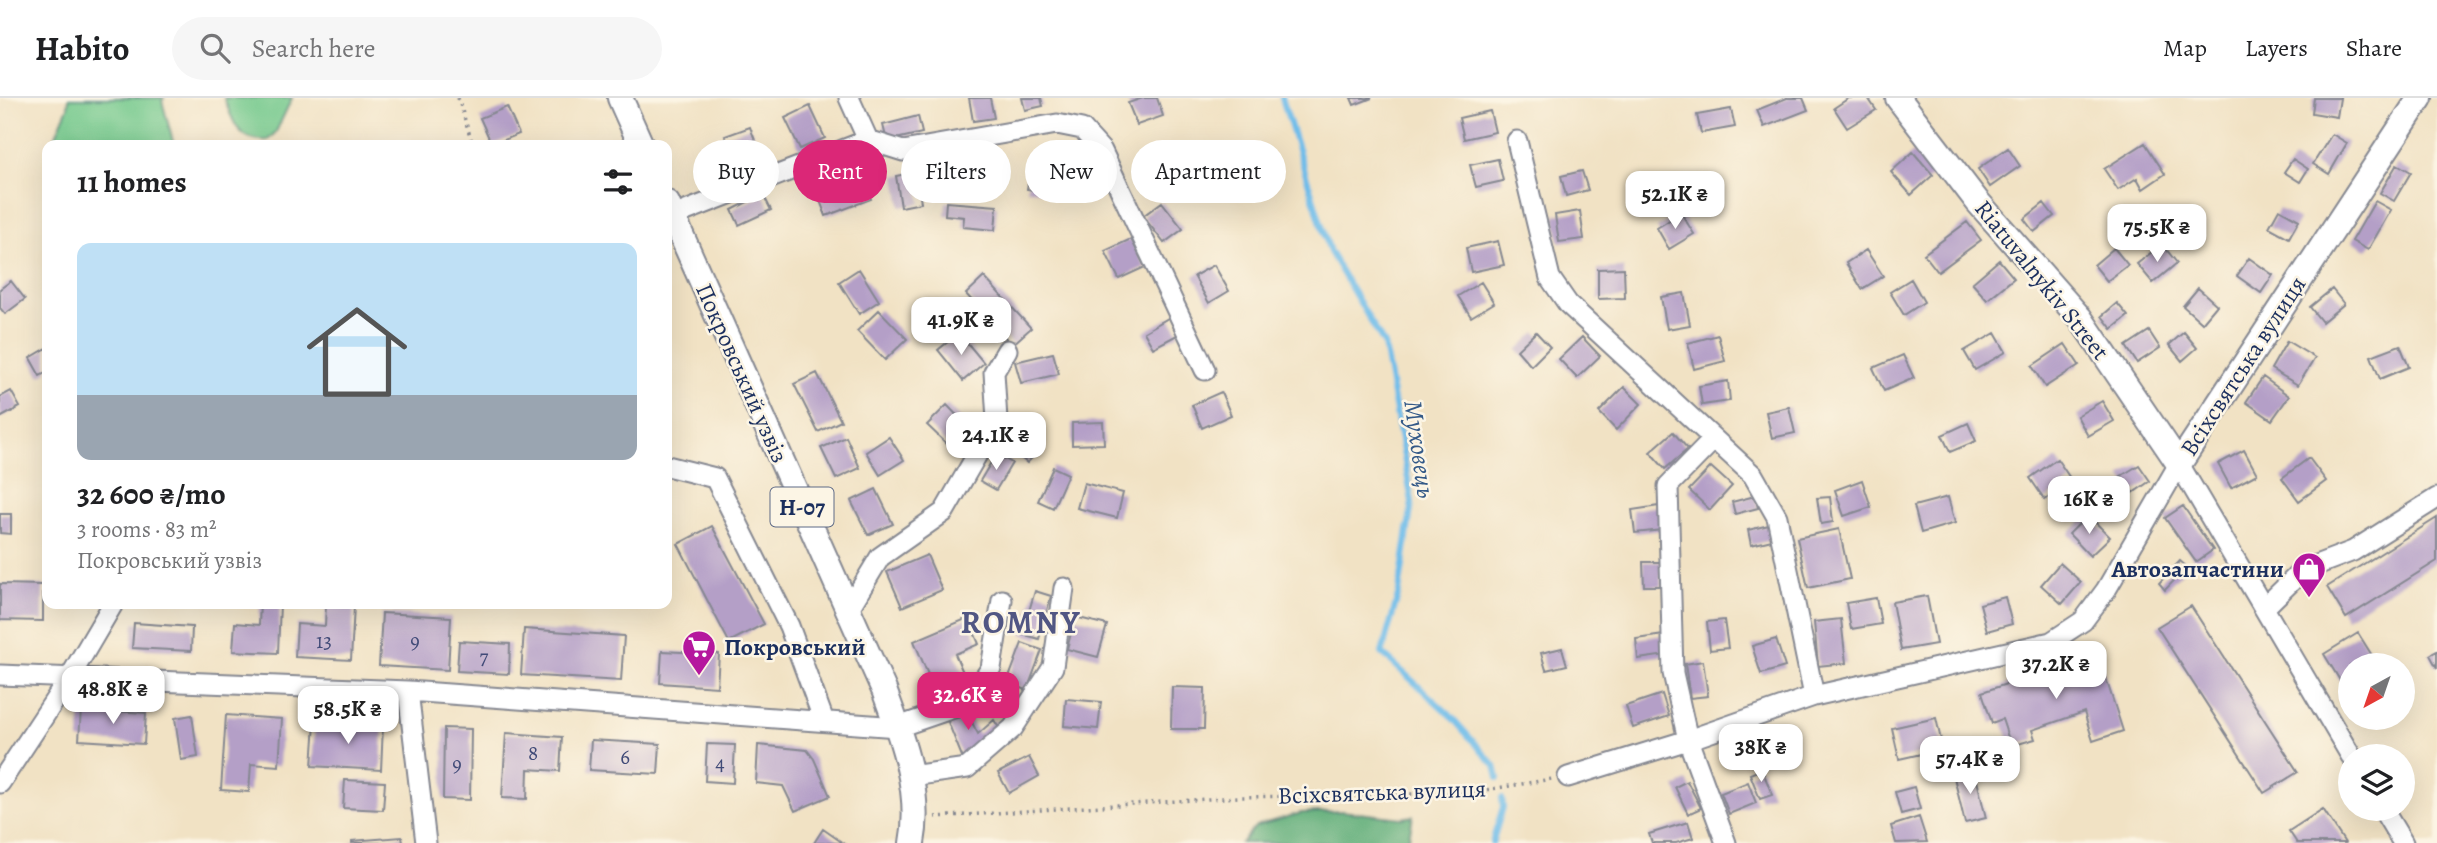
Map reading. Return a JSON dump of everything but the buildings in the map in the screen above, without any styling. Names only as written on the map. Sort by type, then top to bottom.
[{"type":"main road","points":[[620,98],[639,140]]},
{"type":"main road","name":"Riatuvalnykiv Street","points":[[1898,98],[1977,201],[2080,318],[2179,464]]},
{"type":"main road","name":"Всіхсвятська вулиця","points":[[2179,464],[2420,98]]},
{"type":"main road","name":"Покровський узвіз","points":[[672,214],[884,690],[898,727],[911,776],[914,836]]},
{"type":"street","points":[[849,98],[868,140]]},
{"type":"street","points":[[887,146],[903,151],[1056,124],[1082,129],[1102,151],[1205,370]]},
{"type":"street","points":[[1517,141],[1550,278],[1568,303],[1753,475],[1777,517],[1814,696]]},
{"type":"street","points":[[672,209],[793,167]]},
{"type":"street","points":[[848,610],[880,557],[944,512],[998,420],[994,372],[1007,351]]},
{"type":"street","points":[[1714,439],[1668,486],[1673,673],[1688,740],[1726,843]]},
{"type":"street","name":"Riatuvalnykiv Street","points":[[2179,464],[2344,744]]},
{"type":"street","name":"Всіхсвятська вулиця","points":[[1568,776],[1688,740],[1814,696],[2051,642],[2083,621],[2106,590],[2179,464]]},
{"type":"street","points":[[672,467],[715,478],[789,626],[824,721]]},
{"type":"street","points":[[2264,608],[2303,570],[2353,551],[2437,498]]},
{"type":"street","points":[[911,776],[967,768],[1013,728],[1052,667],[1064,588]]},
{"type":"street","points":[[0,675],[408,691],[898,727],[968,704],[991,668],[1002,600]]},
{"type":"street","points":[[0,783],[70,677],[110,609]]},
{"type":"street","points":[[408,691],[426,843]]},
{"type":"street","points":[[2390,821],[2403,843]]},
{"type":"path","points":[[458,98],[471,140]]},
{"type":"path","name":"Всіхсвятська вулиця","points":[[914,836],[1238,797],[1467,793],[1568,776]]},
{"type":"green space","points":[[69,98],[164,98],[162,101],[173,140],[54,140]]},
{"type":"green space","points":[[224,98],[292,98],[276,132],[268,140],[258,140],[250,138],[238,129]]},
{"type":"green space","points":[[1341,811],[1402,818],[1413,816],[1408,843],[1241,843],[1256,826],[1301,813]]},
{"type":"waterway","name":"Муховець","points":[[1282,98],[1330,252],[1384,344],[1412,502],[1399,592],[1382,653],[1449,714],[1495,766],[1498,778]]},
{"type":"waterway","name":"Муховець","points":[[1492,843],[1503,807],[1502,798]]},
{"type":"place","name":"Автозапчастини","points":[[2309,599]]},
{"type":"place","name":"Покровський","points":[[699,677]]},
{"type":"district","name":"ROMNY","points":[[1021,622]]}]
